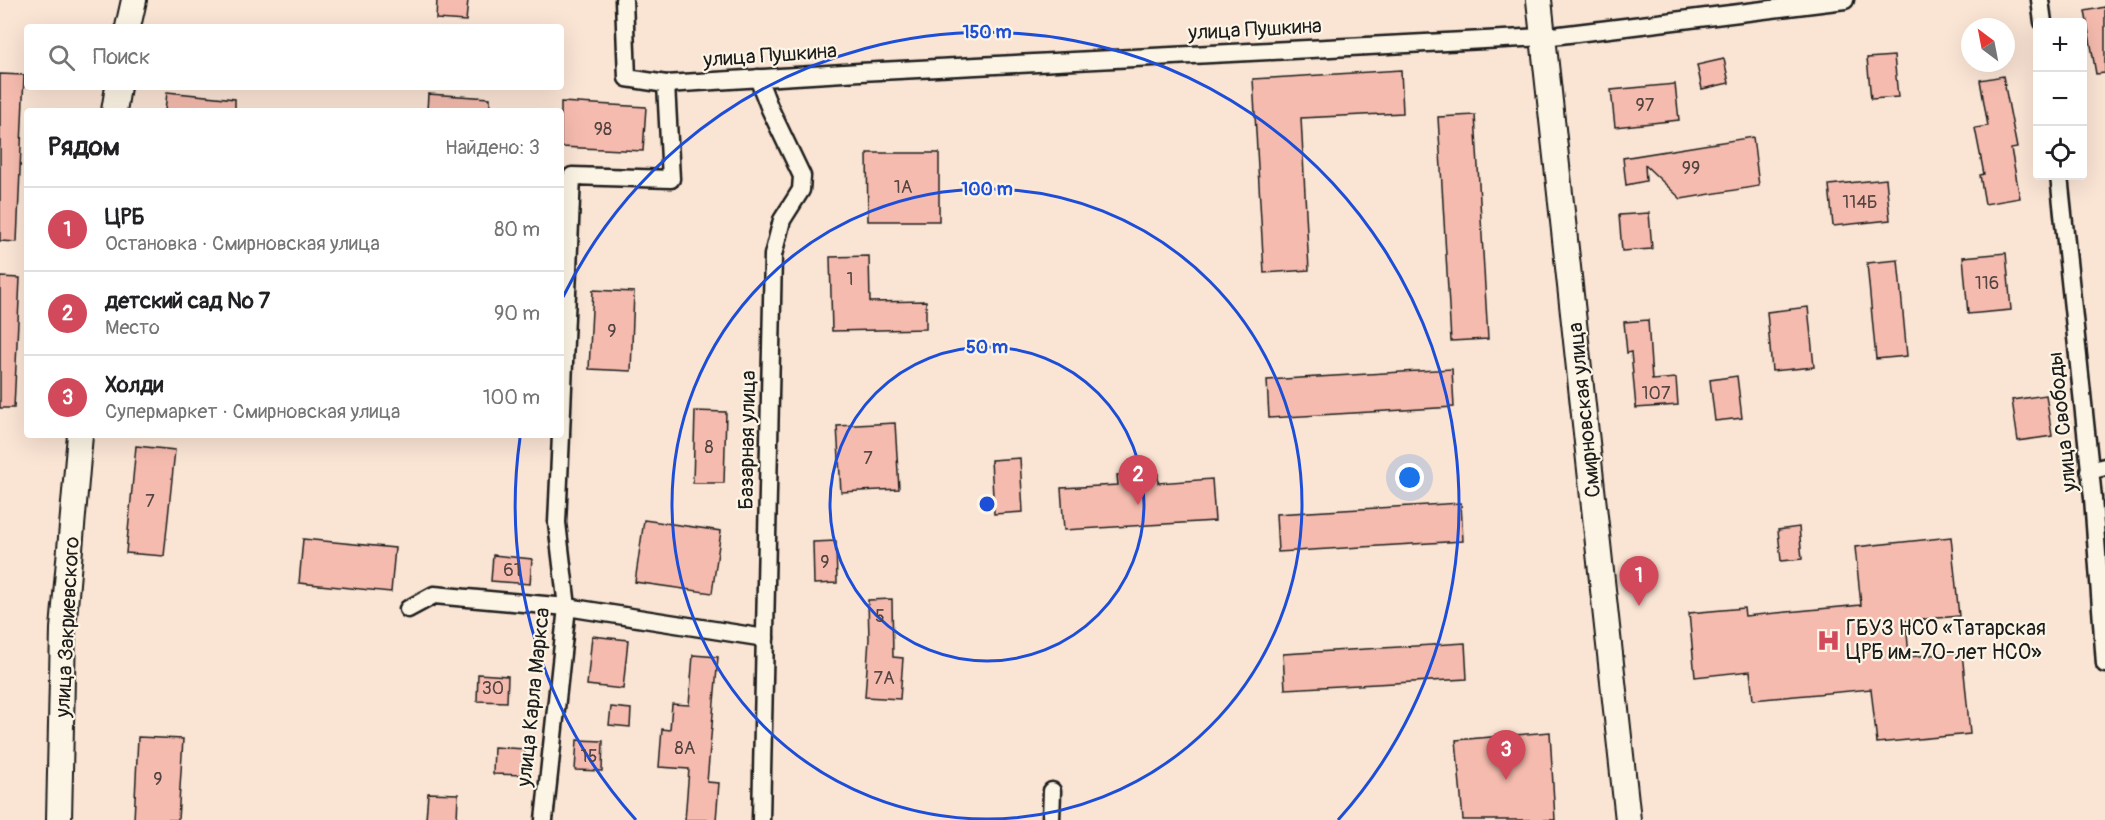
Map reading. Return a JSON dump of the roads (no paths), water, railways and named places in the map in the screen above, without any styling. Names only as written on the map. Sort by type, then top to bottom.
[{"type":"street","points":[[129,24],[134,0]]},
{"type":"street","points":[[624,0],[627,78],[666,84]]},
{"type":"street","name":"Смирновская улица","points":[[1539,0],[1628,820]]},
{"type":"street","name":"улица Пушкина","points":[[666,84],[1544,38],[1845,0]]},
{"type":"street","points":[[2040,0],[2042,18]]},
{"type":"street","name":"Базарная улица","points":[[758,78],[802,176],[801,190],[782,219],[773,255],[761,820]]},
{"type":"street","name":"улица Карла Маркса","points":[[564,364],[572,176],[671,179],[666,84]]},
{"type":"street","points":[[114,108],[118,90]]},
{"type":"street","name":"улица Свободы","points":[[2059,180],[2097,469],[2105,664]]},
{"type":"street","name":"улица Закриевского","points":[[59,820],[63,629],[80,438]]},
{"type":"street","name":"улица Карла Маркса","points":[[544,820],[567,607],[557,523],[561,438]]},
{"type":"street","points":[[408,609],[434,595],[567,607],[765,638]]},
{"type":"street","points":[[1051,820],[1052,791]]},
{"type":"place","name":"детский сад № 7","points":[[1138,505]]},
{"type":"place","name":"ЦРБ","points":[[1639,606]]},
{"type":"place","name":"ГБУЗ НСО «Татарская ЦРБ им-70-лет НСО»","points":[[1828,640]]},
{"type":"place","name":"Холди","points":[[1506,780]]}]
